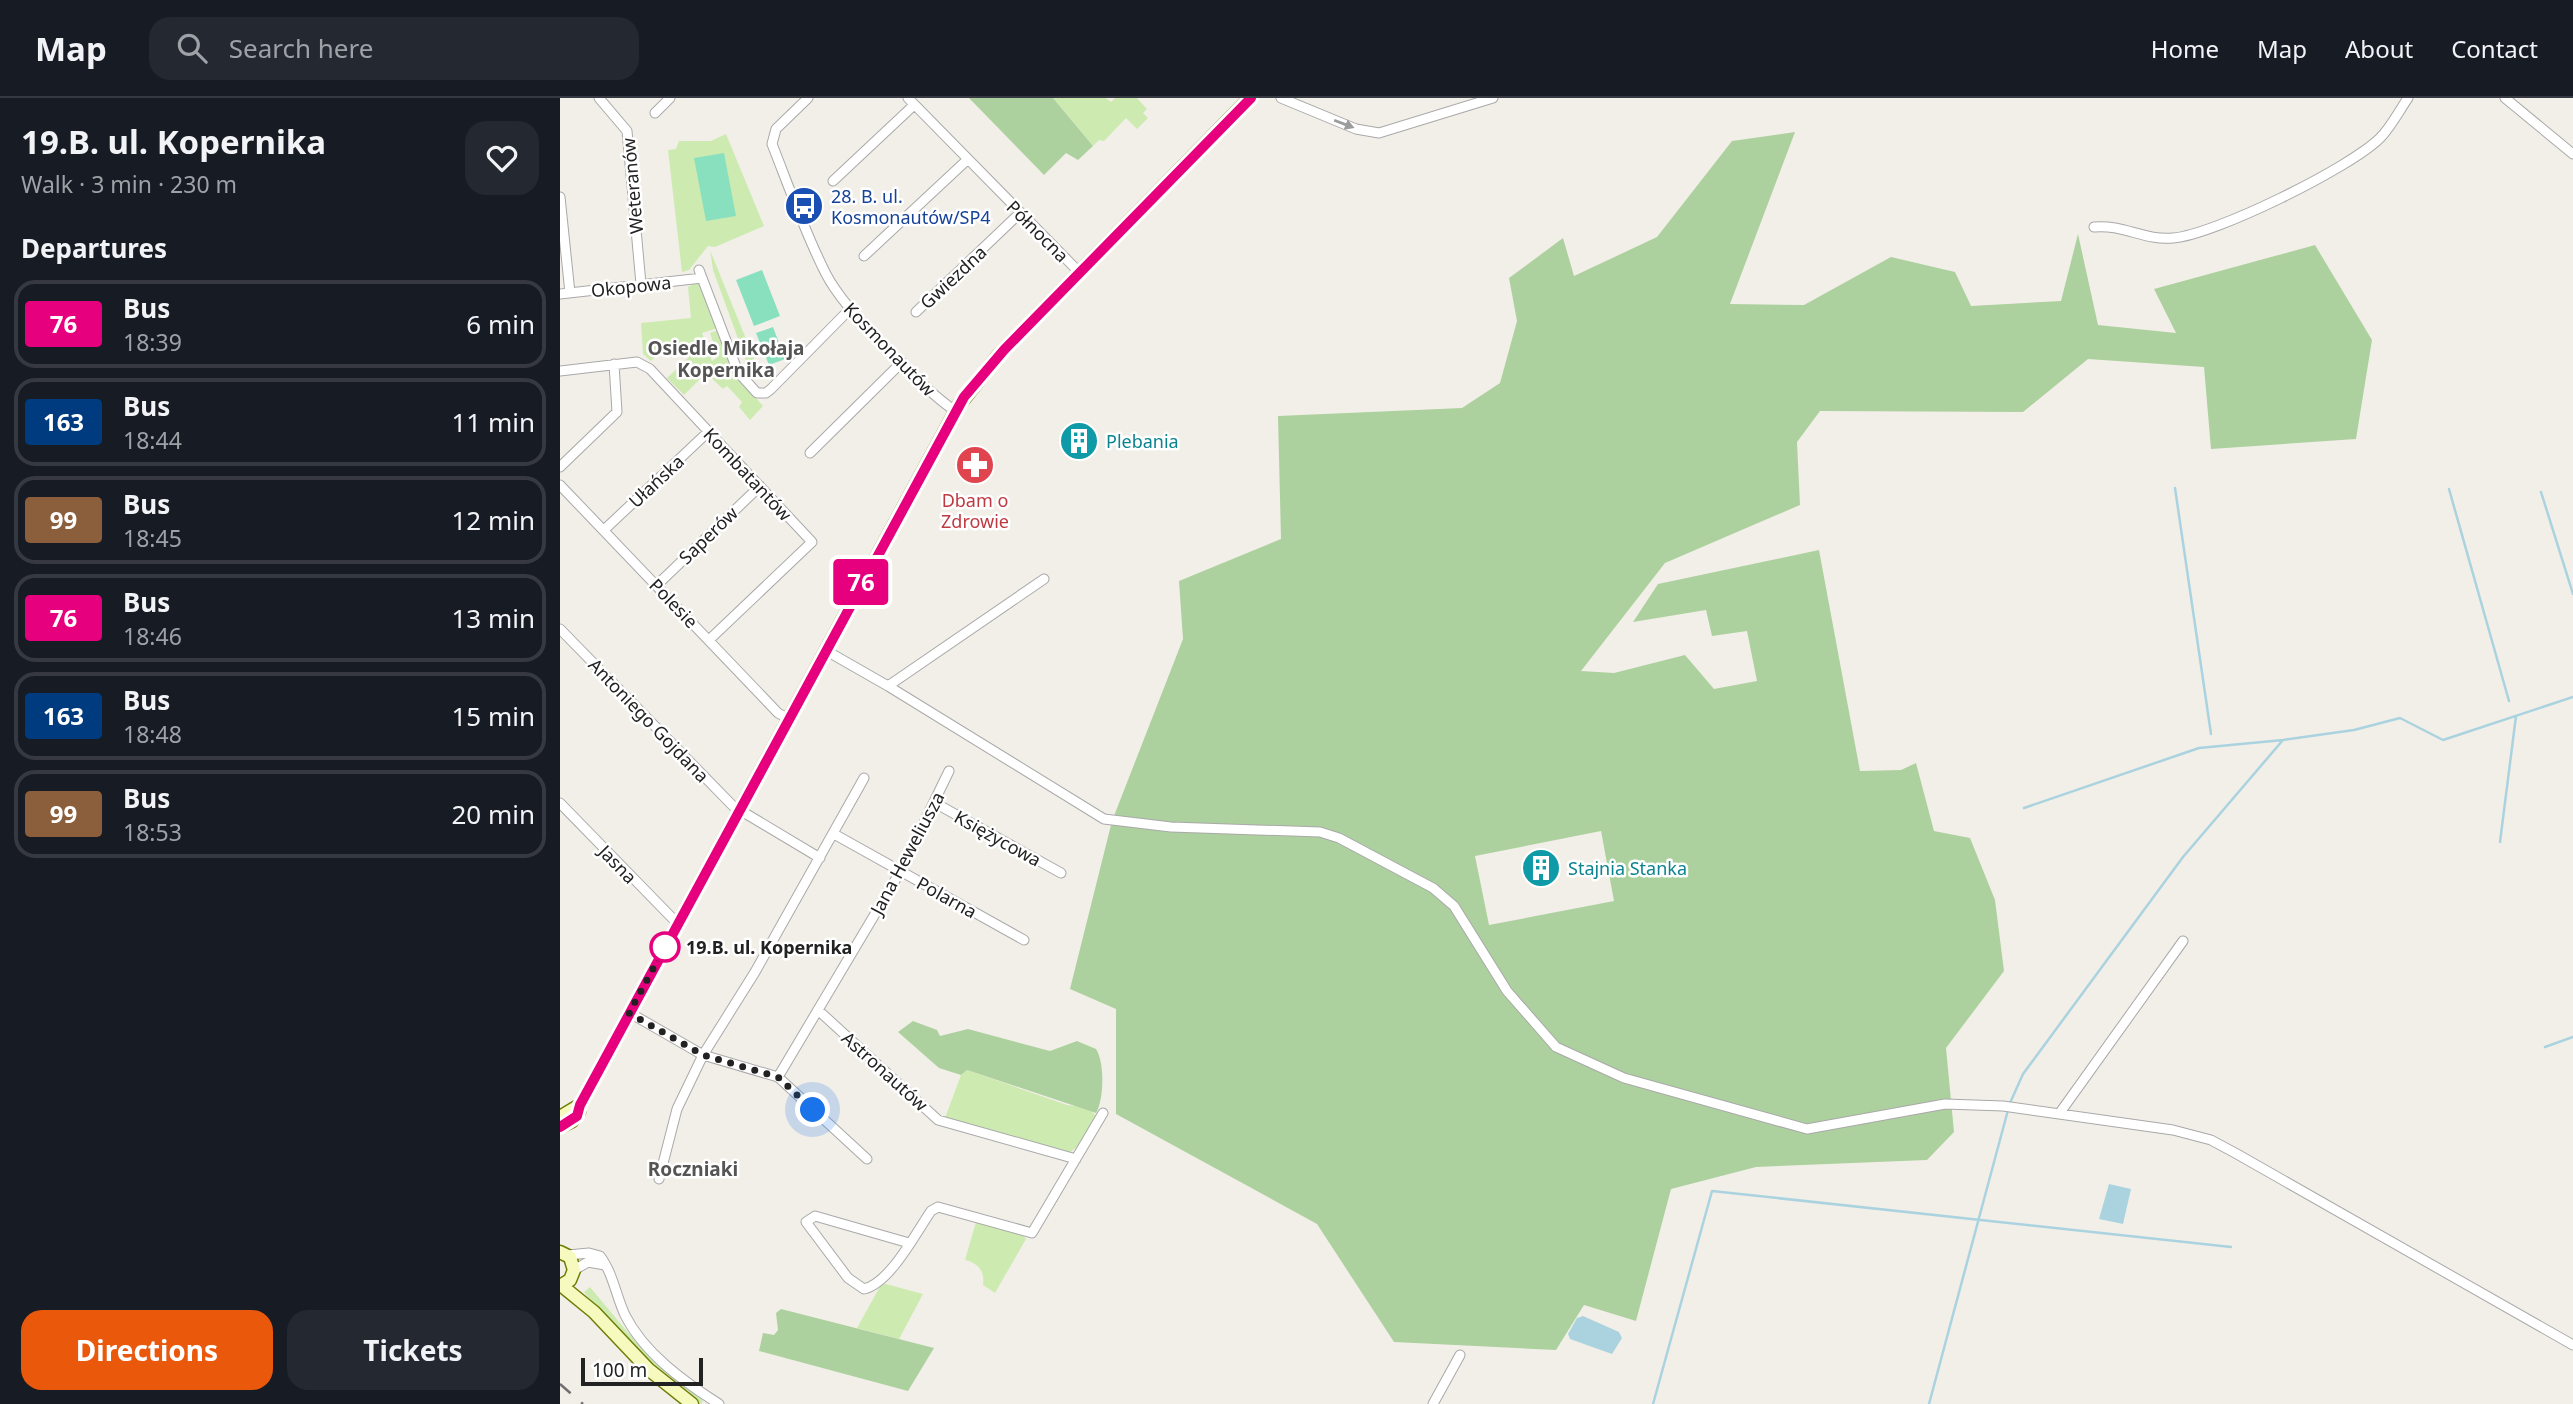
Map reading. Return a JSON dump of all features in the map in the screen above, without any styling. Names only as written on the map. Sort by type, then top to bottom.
[{"type":"street","name":"Weteranów","points":[[599,98],[627,131],[641,284]]},
{"type":"street","points":[[655,113],[670,98]]},
{"type":"street","name":"Kosmonautów","points":[[808,98],[776,129],[772,145],[826,274],[850,309],[955,411]]},
{"type":"street","points":[[560,1127],[577,1116],[580,1105],[629,1013],[955,411],[985,371],[1251,98]]},
{"type":"street","points":[[1281,98],[1356,128],[1379,133],[1493,98]]},
{"type":"street","points":[[2094,227],[2121,227],[2154,238],[2197,235],[2339,167],[2380,138],[2408,98]]},
{"type":"street","points":[[2505,98],[2573,154]]},
{"type":"street","points":[[833,181],[911,101]]},
{"type":"street","name":"Północna","points":[[911,101],[1080,273]]},
{"type":"street","points":[[864,256],[967,160]]},
{"type":"street","points":[[560,197],[565,293]]},
{"type":"street","name":"Gwiezdna","points":[[916,312],[1020,214]]},
{"type":"street","name":"Okopowa","points":[[565,293],[700,274],[738,372],[752,390],[761,394],[771,389],[850,309]]},
{"type":"street","name":"Kombatantów","points":[[560,371],[636,362],[650,369],[812,542],[709,640]]},
{"type":"street","points":[[810,453],[902,362]]},
{"type":"street","points":[[560,467],[617,412],[614,364]]},
{"type":"street","name":"Ułańska","points":[[604,530],[708,432]]},
{"type":"street","name":"Polesie","points":[[560,485],[789,719]]},
{"type":"street","name":"Saperów","points":[[656,585],[760,486]]},
{"type":"street","points":[[888,686],[1044,579]]},
{"type":"street","name":"Antoniego Gojdana","points":[[560,629],[739,810]]},
{"type":"street","points":[[825,650],[1104,819],[1171,827],[1320,832],[1339,838],[1433,888],[1454,906],[1507,991],[1556,1048],[1624,1078],[1807,1129],[1945,1104],[2003,1106],[2173,1130],[2211,1140],[2573,1345]]},
{"type":"street","name":"Jana Heweliusza","points":[[778,1077],[900,872],[949,771]]},
{"type":"street","points":[[659,1179],[677,1109],[703,1055],[834,834],[864,778]]},
{"type":"street","name":"Jasna","points":[[560,803],[677,924]]},
{"type":"street","name":"Księżycowa","points":[[935,803],[1061,873]]},
{"type":"street","points":[[739,810],[820,858]]},
{"type":"street","name":"Polarna","points":[[834,834],[1024,940]]},
{"type":"street","points":[[2059,1114],[2183,940]]},
{"type":"street","name":"Astronautów","points":[[818,1010],[939,1120],[1076,1159]]},
{"type":"street","points":[[629,1013],[703,1055],[778,1077],[867,1159]]},
{"type":"street","points":[[560,1117],[580,1105]]},
{"type":"street","points":[[909,1243],[814,1216],[806,1222],[848,1278],[863,1289],[870,1287],[890,1270],[909,1243],[931,1211],[938,1207],[1032,1233],[1103,1112]]},
{"type":"street","points":[[692,1404],[638,1360],[594,1312],[567,1280],[562,1250],[595,1254],[606,1265],[624,1313],[639,1337],[684,1380],[719,1404]]},
{"type":"street","points":[[567,1280],[588,1262],[606,1265]]},
{"type":"street","points":[[1433,1404],[1460,1354]]},
{"type":"green space","points":[[969,98],[1053,98],[1093,146],[1078,160],[1066,153],[1044,175]]},
{"type":"green space","points":[[1053,98],[1106,98],[1111,102],[1115,98],[1137,98],[1147,109],[1143,113],[1148,118],[1137,129],[1126,118],[1104,141],[1099,140],[1093,146]]},
{"type":"green space","points":[[1795,132],[1730,304],[1804,305],[1891,257],[1955,272],[1971,306],[2061,301],[2078,234],[2098,325],[2176,333],[2154,289],[2315,245],[2372,340],[2356,439],[2211,449],[2204,367],[2088,359],[2023,412],[1820,411],[1797,442],[1800,505],[1665,563],[1581,671],[1614,673],[1685,655],[1714,689],[1757,681],[1747,631],[1712,636],[1706,610],[1633,622],[1658,584],[1819,550],[1860,771],[1901,770],[1916,763],[1934,831],[1970,838],[1995,900],[2004,971],[1946,1048],[1954,1132],[1927,1160],[1756,1167],[1671,1189],[1636,1321],[1584,1305],[1556,1350],[1394,1342],[1317,1224],[1116,1114],[1116,1009],[1070,989],[1112,821],[1183,639],[1179,581],[1281,539],[1278,416],[1462,408],[1500,383],[1517,321],[1509,278],[1563,238],[1574,276],[1657,237],[1732,141]],"holes":[[[1601,831],[1614,901],[1489,925],[1475,856]]]},
{"type":"green space","points":[[726,134],[764,226],[715,247],[708,246],[689,270],[682,272],[668,150],[676,149],[679,141],[711,141]]},
{"type":"green space","points":[[724,153],[736,216],[706,221],[694,158]]},
{"type":"green space","points":[[710,250],[757,366],[748,366],[713,270]]},
{"type":"green space","points":[[762,270],[780,316],[754,326],[736,280]]},
{"type":"green space","points":[[697,282],[701,284],[718,328],[702,333],[712,361],[718,357],[710,333],[719,330],[736,376],[763,406],[750,420],[739,407],[742,402],[727,386],[723,389],[706,373],[684,395],[667,378],[689,357],[674,340],[651,361],[643,354],[641,323],[691,318],[688,287]]},
{"type":"green space","points":[[773,327],[785,359],[769,365],[756,333]]},
{"type":"green space","points":[[913,1021],[937,1030],[940,1036],[968,1029],[1050,1051],[1077,1041],[1096,1049],[1101,1063],[1102,1081],[1099,1107],[1096,1113],[967,1070],[961,1075],[939,1068],[898,1032]]},
{"type":"green space","points":[[967,1070],[1067,1105],[1089,1108],[1096,1116],[1078,1146],[1069,1153],[945,1118],[961,1075]]},
{"type":"green space","points":[[976,1222],[1021,1233],[1026,1239],[995,1293],[983,1285],[980,1268],[965,1260]]},
{"type":"green space","points":[[882,1283],[923,1294],[899,1339],[857,1328]]},
{"type":"green space","points":[[590,1287],[630,1335],[703,1397],[702,1404],[669,1382],[638,1354],[584,1292]]},
{"type":"green space","points":[[781,1309],[934,1348],[908,1391],[759,1351],[763,1333],[774,1335],[778,1330],[776,1313]]},
{"type":"water","points":[[2109,1184],[2131,1189],[2123,1224],[2099,1219]]},
{"type":"water","points":[[1583,1316],[1619,1332],[1622,1338],[1612,1354],[1570,1339],[1568,1334],[1577,1318]]},
{"type":"waterway","points":[[2175,488],[2211,734]]},
{"type":"waterway","points":[[2449,489],[2509,701]]},
{"type":"waterway","points":[[2541,492],[2573,594]]},
{"type":"waterway","points":[[2010,1103],[2023,1074],[2183,857],[2283,740],[2354,730],[2400,718],[2443,740],[2573,697]]},
{"type":"waterway","points":[[2500,842],[2516,716]]},
{"type":"waterway","points":[[2024,808],[2199,748],[2283,740]]},
{"type":"waterway","points":[[2545,1047],[2573,1037]]},
{"type":"waterway","points":[[1929,1404],[2008,1110]]},
{"type":"waterway","points":[[1653,1404],[1712,1191],[2231,1247]]},
{"type":"railway","points":[[560,1384],[583,1404]]},
{"type":"bus line","name":"76","points":[[560,1127],[577,1116],[580,1105],[964,397],[1004,350],[1251,98]]},
{"type":"place","name":"28. B. ul. Kosmonautów/SP4","points":[[804,206]]},
{"type":"place","name":"Plebania","points":[[1079,441]]},
{"type":"place","name":"Dbam o Zdrowie","points":[[975,465]]},
{"type":"place","name":"Stajnia Stanka","points":[[1541,868]]},
{"type":"place","name":"19.B. ul. Kopernika","points":[[665,947]]},
{"type":"district","name":"Osiedle Mikołaja Kopernika","points":[[726,359]]},
{"type":"district","name":"Roczniaki","points":[[693,1169]]},
{"type":"route","points":[[665,947],[629,1013],[703,1055],[778,1077],[813,1110]]}]
